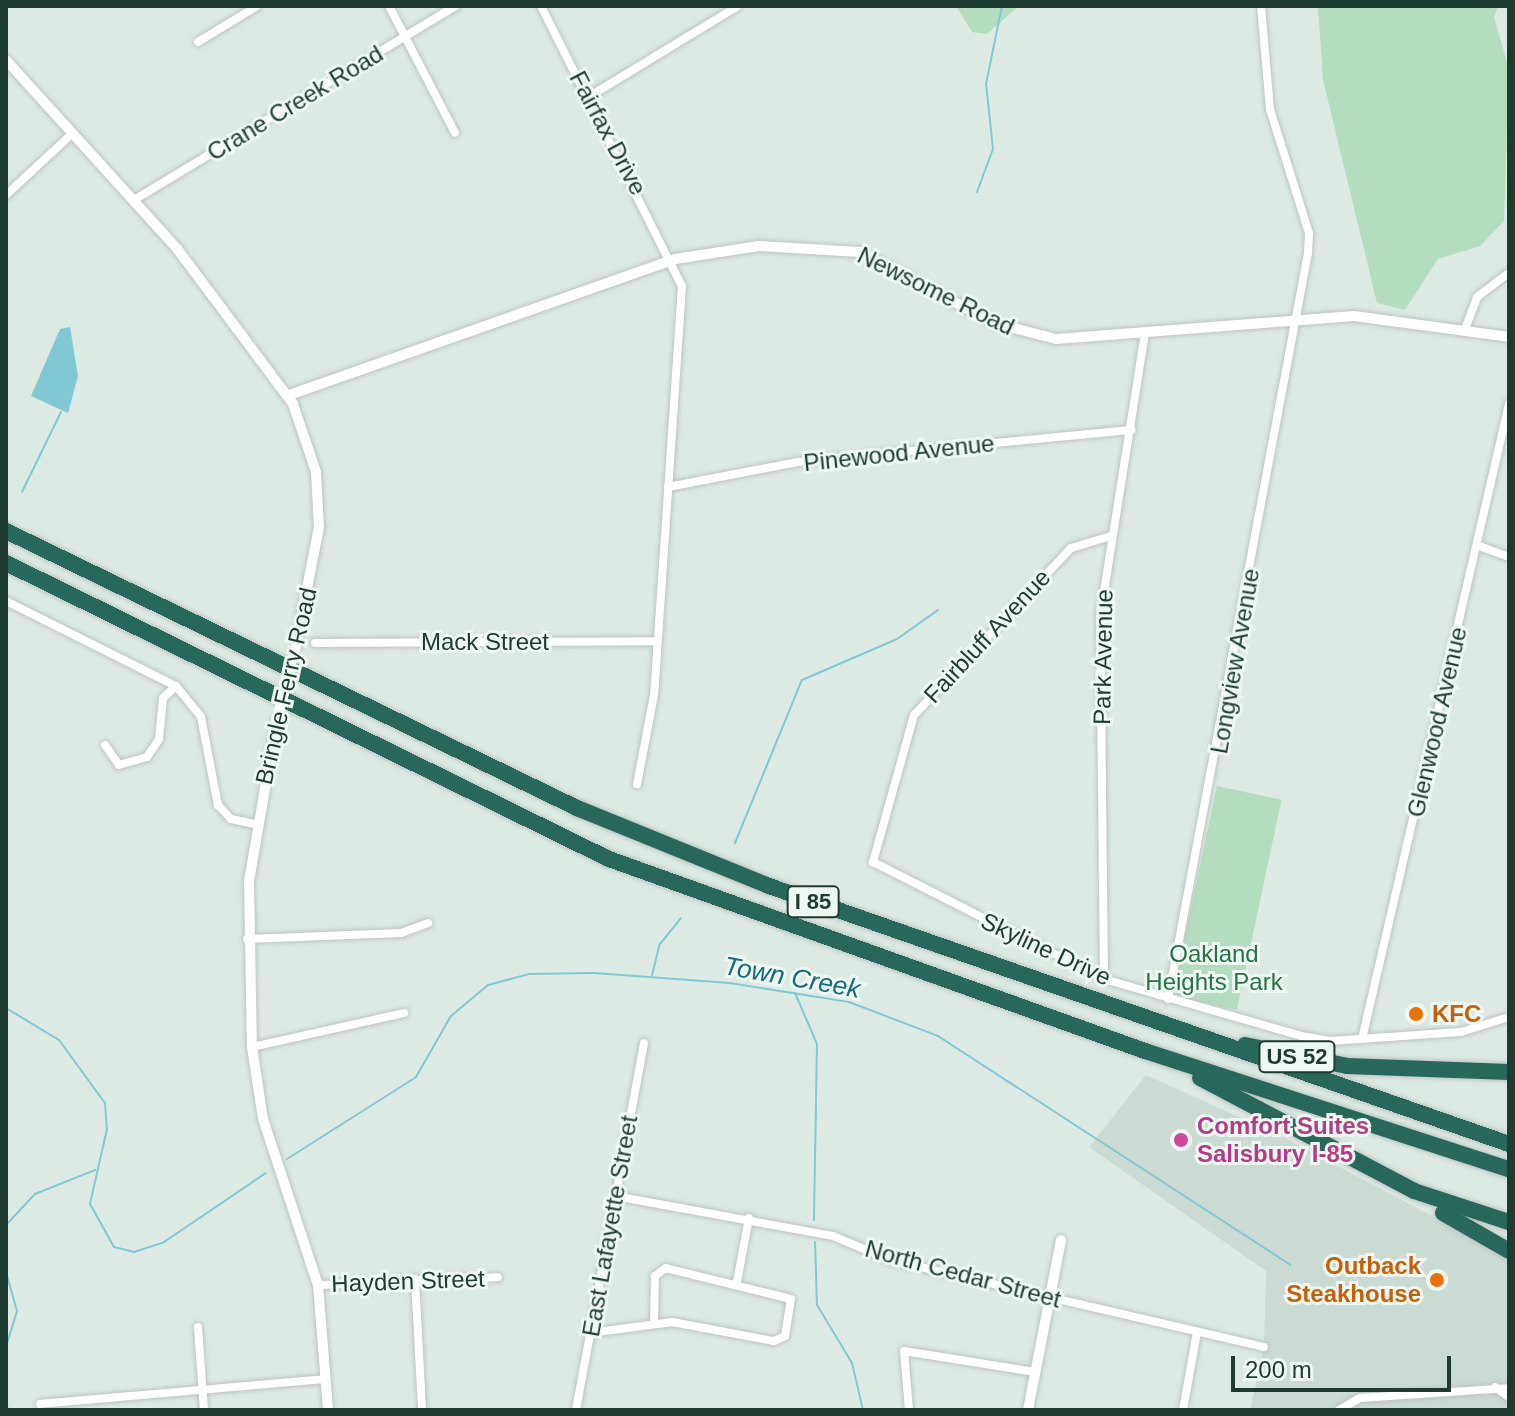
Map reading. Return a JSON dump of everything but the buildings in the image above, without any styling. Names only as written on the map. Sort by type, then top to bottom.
[{"type":"highway","name":"I 85","points":[[6,531],[577,808],[769,886],[1180,1033],[1509,1144]]},
{"type":"highway","name":"I 85","points":[[6,563],[609,859],[1145,1051],[1509,1169]]},
{"type":"highway","name":"US 52","points":[[1180,1033],[1331,1064],[1509,1072]]},
{"type":"highway","name":"US 52","points":[[1145,1051],[1463,1213],[1509,1222]]},
{"type":"highway","points":[[1415,1069],[1509,1080]]},
{"type":"highway","points":[[1374,1170],[1509,1251]]},
{"type":"street","points":[[198,42],[257,6]]},
{"type":"street","points":[[389,6],[455,133]]},
{"type":"street","name":"Crane Creek Road","points":[[134,200],[456,6]]},
{"type":"street","name":"Fairfax Drive","points":[[541,6],[675,259]]},
{"type":"street","points":[[590,96],[738,6]]},
{"type":"street","name":"Longview Avenue","points":[[1168,999],[1297,321],[1309,233],[1270,109],[1261,6]]},
{"type":"street","name":"Bringle Ferry Road","points":[[6,60],[134,200],[289,395],[318,486],[319,534],[254,824],[247,939],[252,1047],[263,1119],[318,1285],[328,1410]]},
{"type":"street","points":[[6,195],[73,133]]},
{"type":"street","name":"Newsome Road","points":[[289,395],[675,259],[734,248],[837,247],[882,261],[1026,334],[1144,338],[1297,321],[1378,316],[1509,337]]},
{"type":"street","points":[[637,784],[656,641],[682,303],[675,259]]},
{"type":"street","points":[[1465,329],[1477,297],[1509,273]]},
{"type":"street","name":"Park Avenue","points":[[1104,979],[1100,617],[1144,338]]},
{"type":"street","name":"Glenwood Avenue","points":[[1362,1039],[1479,546],[1509,404]]},
{"type":"street","name":"Pinewood Avenue","points":[[668,487],[798,462],[1131,430]]},
{"type":"street","name":"Fairbluff Avenue","points":[[873,862],[914,715],[1071,548],[1111,536]]},
{"type":"street","points":[[1479,546],[1509,557]]},
{"type":"street","points":[[6,601],[176,686],[201,717],[218,805],[231,819],[254,824]]},
{"type":"street","name":"Mack Street","points":[[315,643],[656,641]]},
{"type":"street","points":[[105,745],[119,765],[147,757],[159,739],[163,698],[176,686]]},
{"type":"street","name":"Skyline Drive","points":[[873,862],[1104,979],[1301,1036],[1362,1039],[1461,1032],[1509,1017]]},
{"type":"street","points":[[247,939],[401,933],[428,923]]},
{"type":"street","points":[[252,1047],[404,1013]]},
{"type":"street","name":"East Lafayette Street","points":[[576,1410],[644,1043]]},
{"type":"street","name":"North Cedar Street","points":[[615,1196],[749,1218],[1264,1347]]},
{"type":"street","points":[[737,1282],[749,1218]]},
{"type":"street","points":[[1028,1410],[1061,1240]]},
{"type":"street","points":[[590,1333],[654,1322],[774,1341],[785,1336],[791,1299],[786,1293],[666,1268],[655,1276],[654,1322]]},
{"type":"street","name":"Hayden Street","points":[[318,1285],[498,1277]]},
{"type":"street","points":[[415,1279],[422,1410]]},
{"type":"street","points":[[198,1327],[204,1410]]},
{"type":"street","points":[[1183,1410],[1197,1332]]},
{"type":"street","points":[[909,1410],[904,1351],[1035,1372]]},
{"type":"street","points":[[40,1404],[326,1379]]},
{"type":"street","points":[[1495,1387],[1509,1397]]},
{"type":"street","points":[[1339,1410],[1360,1398],[1509,1388]]},
{"type":"shaded area","points":[[1146,1075],[1283,1137],[1509,1257],[1509,1410],[1250,1410],[1264,1347],[1266,1271],[1089,1147]]},
{"type":"green space","points":[[956,6],[1019,6],[987,34],[972,32]]},
{"type":"green space","points":[[1318,6],[1498,6],[1494,17],[1509,69],[1504,221],[1480,246],[1438,259],[1405,310],[1377,303],[1323,80]]},
{"type":"green space","name":"Oakland Heights Park","points":[[1217,786],[1282,800],[1237,1010],[1172,996]]},
{"type":"water","points":[[70,327],[78,376],[68,413],[31,396],[60,329]]},
{"type":"waterway","points":[[977,192],[993,149],[986,84],[1002,6]]},
{"type":"waterway","points":[[22,492],[61,412]]},
{"type":"waterway","points":[[735,843],[802,680],[897,639],[938,610]]},
{"type":"waterway","points":[[652,975],[660,944],[681,918]]},
{"type":"waterway","name":"Town Creek","points":[[287,1159],[416,1077],[451,1016],[488,985],[529,974],[594,973],[730,983],[849,1002],[938,1036],[1290,1265]]},
{"type":"waterway","points":[[795,993],[817,1044],[814,1220]]},
{"type":"waterway","name":"Town Creek","points":[[6,1008],[59,1040],[105,1103],[107,1129],[90,1204],[114,1247],[134,1252],[164,1242],[266,1173]]},
{"type":"waterway","points":[[6,1225],[35,1194],[95,1170]]},
{"type":"waterway","points":[[815,1242],[817,1305],[852,1363],[863,1410]]},
{"type":"waterway","points":[[6,1272],[17,1311],[6,1347]]},
{"type":"waterway","points":[[6,1402],[8,1410]]},
{"type":"place","name":"KFC","points":[[1416,1014]]},
{"type":"place","name":"Comfort Suites Salisbury I-85","points":[[1181,1140]]},
{"type":"place","name":"Outback Steakhouse","points":[[1437,1280]]}]
